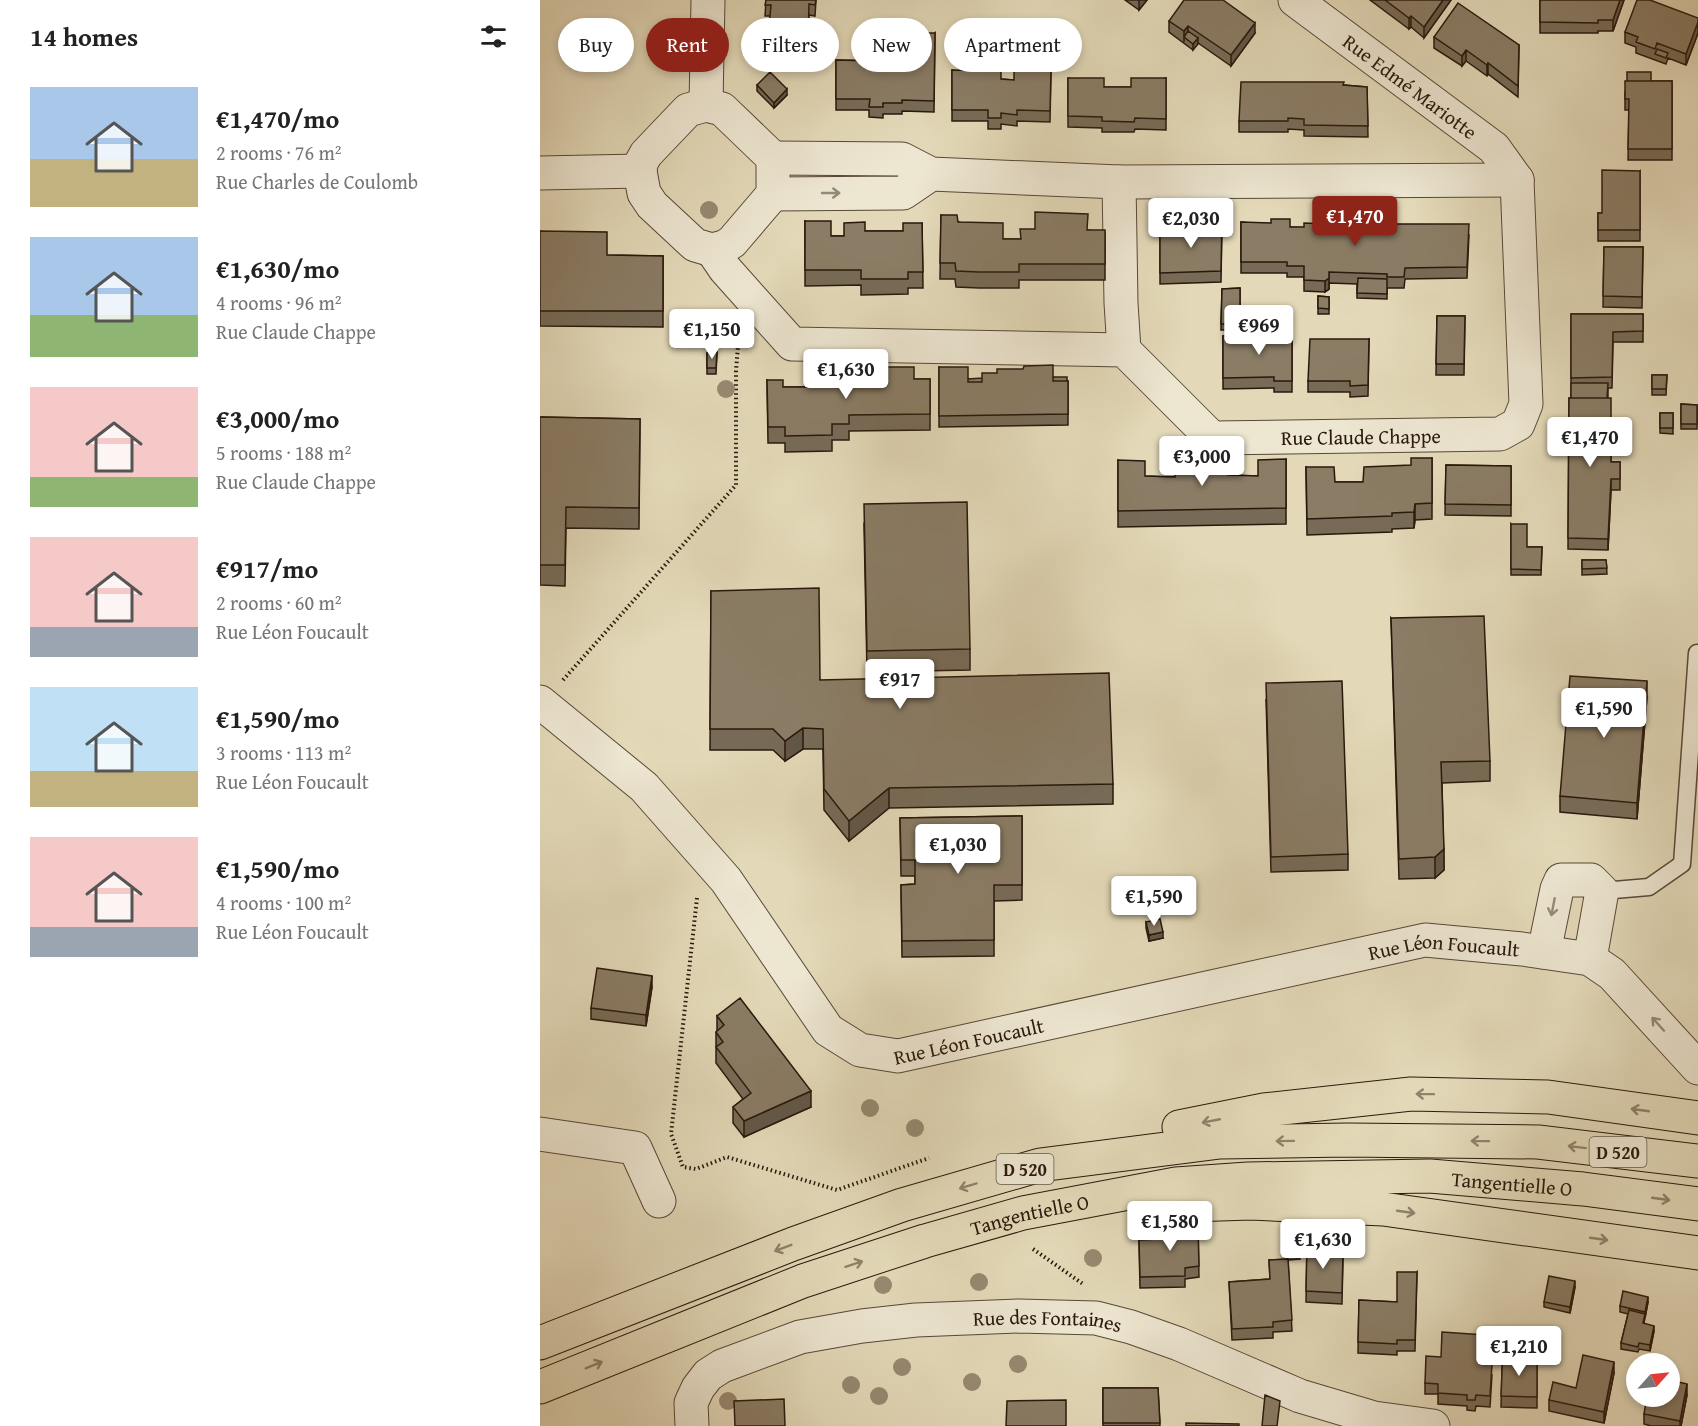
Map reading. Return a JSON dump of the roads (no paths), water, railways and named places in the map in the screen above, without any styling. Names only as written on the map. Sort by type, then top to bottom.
[{"type":"main road","points":[[1040,1164],[1161,1131],[1264,1110],[1411,1094],[1548,1097],[1698,1118]]},
{"type":"main road","name":"Tangentielle O","points":[[540,1343],[804,1240],[902,1205],[1040,1164],[1220,1142],[1347,1140],[1538,1142],[1698,1161]]},
{"type":"main road","name":"Tangentielle O","points":[[540,1387],[803,1281],[925,1241],[1012,1216],[1176,1184],[1270,1179],[1430,1176],[1583,1189],[1698,1204]]},
{"type":"main road","points":[[1096,1200],[1184,1205],[1251,1203],[1383,1209],[1698,1253]]},
{"type":"street","points":[[706,105],[708,0]]},
{"type":"street","name":"Rue Edmé Mariotte","points":[[1295,0],[1494,148],[1517,180]]},
{"type":"street","points":[[774,158],[773,194],[732,242],[724,247],[712,250],[695,245],[652,205],[644,193],[640,171],[646,154],[688,110],[706,105],[722,110],[774,158],[902,159],[931,174],[1119,182],[1517,180]]},
{"type":"street","points":[[540,173],[640,171]]},
{"type":"street","points":[[773,194],[903,193],[931,174]]},
{"type":"street","name":"Rue Claude Chappe","points":[[1124,350],[1212,438],[1500,434],[1518,424],[1526,404],[1517,180]]},
{"type":"street","points":[[712,250],[725,269],[792,344],[1124,350],[1119,182]]},
{"type":"street","name":"Rue Léon Foucault","points":[[541,703],[644,787],[726,880],[828,1030],[860,1050],[897,1056],[1425,940],[1590,959],[1612,974],[1698,1068]]},
{"type":"street","name":"Rue Léon Foucault","points":[[1544,952],[1557,890],[1562,880],[1591,880],[1602,891]]},
{"type":"street","points":[[1590,959],[1602,891]]},
{"type":"street","points":[[540,1134],[635,1148],[659,1201]]},
{"type":"street","name":"Rue des Fontaines","points":[[692,1426],[691,1403],[698,1388],[708,1375],[722,1366],[800,1336],[915,1320],[1019,1316],[1096,1318],[1131,1327],[1179,1344],[1300,1396],[1374,1418],[1433,1426]]},
{"type":"lane","points":[[1602,891],[1649,887],[1682,864],[1697,654]]}]
